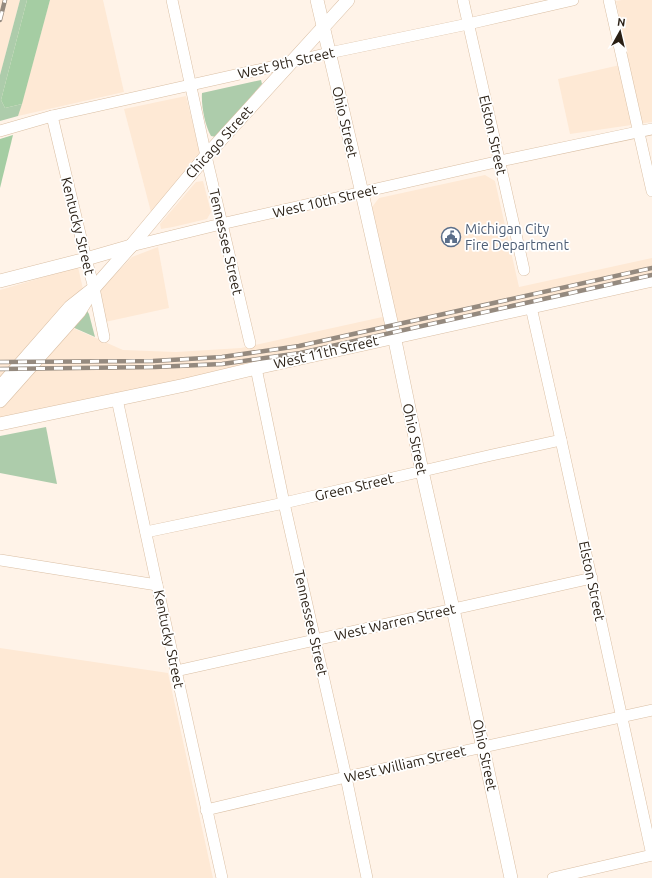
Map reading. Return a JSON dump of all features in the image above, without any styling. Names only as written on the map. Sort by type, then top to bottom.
[{"type":"street","name":"Tennessee Street","points":[[172,0],[206,156],[250,342]]},
{"type":"street","name":"Ohio Street","points":[[317,0],[394,337],[511,878]]},
{"type":"street","name":"Chicago Street","points":[[0,401],[79,312],[94,288],[206,156],[348,0]]},
{"type":"street","name":"Elston Street","points":[[463,0],[524,270]]},
{"type":"street","name":"West 9th Street","points":[[0,131],[52,116],[329,53],[573,0]]},
{"type":"street","points":[[609,0],[652,191]]},
{"type":"street","name":"Kentucky Street","points":[[52,116],[94,288],[104,337]]},
{"type":"street","name":"West 10th Street","points":[[0,281],[131,246],[222,224],[500,161],[652,129]]},
{"type":"street","name":"West 11th Street","points":[[0,424],[185,385],[652,280]]},
{"type":"street","name":"Chicago Street","points":[[0,387],[70,307],[94,288]]},
{"type":"street","name":"Elston Street","points":[[531,307],[652,855]]},
{"type":"street","name":"Tennessee Street","points":[[256,368],[367,878]]},
{"type":"street","name":"Kentucky Street","points":[[117,399],[222,878]]},
{"type":"street","name":"Green Street","points":[[146,532],[561,440]]},
{"type":"street","points":[[0,560],[157,586]]},
{"type":"street","name":"West Warren Street","points":[[176,670],[592,578]]},
{"type":"street","name":"West William Street","points":[[206,810],[346,777],[652,710]]},
{"type":"street","points":[[553,878],[652,855]]},
{"type":"shaded area","points":[[0,0],[20,0],[0,75]]},
{"type":"shaded area","points":[[50,0],[103,0],[124,92],[18,116]]},
{"type":"shaded area","points":[[652,0],[652,122],[570,134],[558,79],[629,63],[616,1]]},
{"type":"shaded area","points":[[186,96],[200,153],[151,212],[124,109]]},
{"type":"shaded area","points":[[485,175],[495,181],[519,287],[652,258],[652,278],[0,421],[0,290],[78,267],[83,289],[55,320],[123,350],[176,352],[241,348],[396,314],[372,207],[379,198]]},
{"type":"shaded area","points":[[203,181],[211,212],[207,219],[161,229],[160,224],[196,182]]},
{"type":"shaded area","points":[[158,247],[169,308],[105,322],[99,291],[132,257]]},
{"type":"shaded area","points":[[0,648],[168,673],[213,878],[0,878]]},
{"type":"green space","points":[[20,0],[27,0],[1,100],[5,108],[22,104],[18,116],[0,121],[0,75]]},
{"type":"green space","points":[[27,0],[50,0],[22,104],[5,108],[1,100]]},
{"type":"green space","points":[[261,80],[262,84],[216,137],[211,136],[204,115],[202,93]]},
{"type":"green space","points":[[13,135],[0,188],[0,139]]},
{"type":"green space","points":[[86,309],[89,314],[95,337],[70,326]]},
{"type":"green space","points":[[46,427],[57,484],[0,473],[0,436]]},
{"type":"railway","points":[[0,20],[5,0]]},
{"type":"railway","points":[[0,362],[153,361],[222,357],[299,346],[652,268]]},
{"type":"railway","points":[[0,369],[155,367],[222,364],[300,353],[652,275]]},
{"type":"place","name":"Michigan City Fire Department","points":[[451,237]]}]
